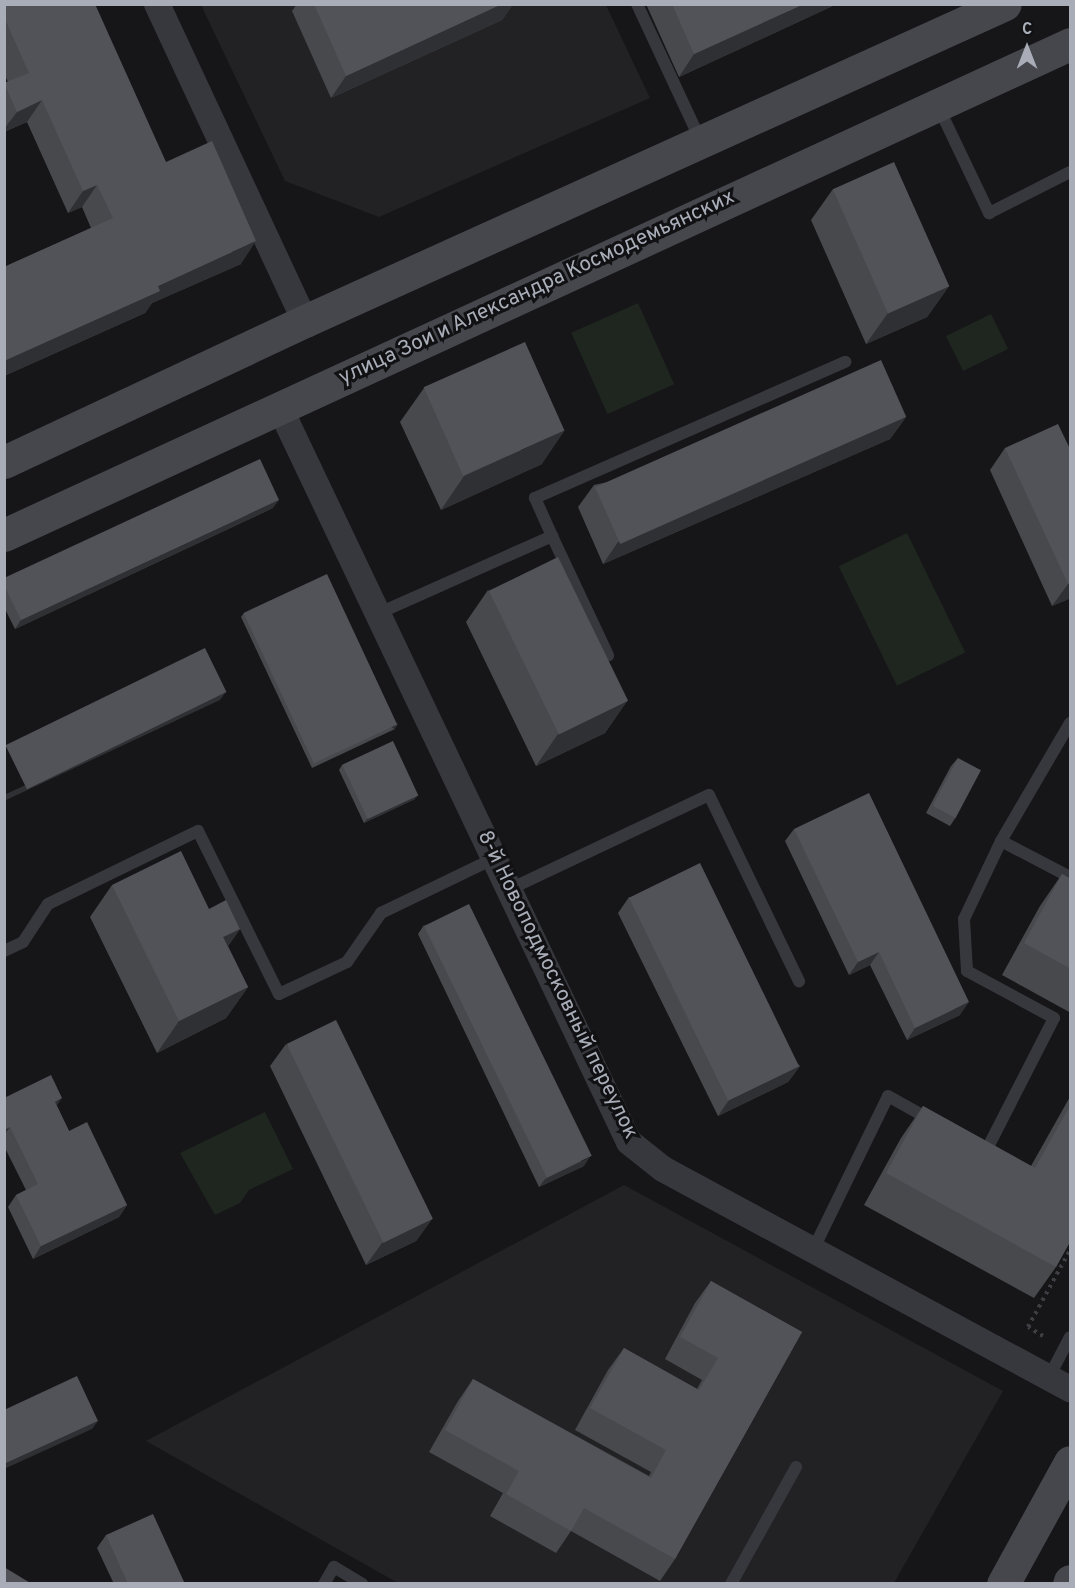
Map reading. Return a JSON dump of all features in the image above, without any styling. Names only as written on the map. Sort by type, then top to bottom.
[{"type":"main road","points":[[4,462],[305,321],[1005,4]]},
{"type":"main road","name":"улица Зои и Александра Космодемьянских","points":[[4,535],[279,406],[1071,44]]},
{"type":"main road","points":[[1003,1584],[1071,1462]]},
{"type":"street","points":[[157,4],[305,321]]},
{"type":"street","name":"8-й Новоподмосковный переулок","points":[[279,406],[629,1142],[663,1169],[1060,1383]]},
{"type":"lane","points":[[638,4],[702,142]]},
{"type":"lane","points":[[938,104],[989,213],[1071,172]]},
{"type":"lane","points":[[608,655],[534,498],[844,362]]},
{"type":"lane","points":[[377,614],[552,536]]},
{"type":"lane","points":[[967,1140],[987,1151],[1054,1018],[967,971],[964,919],[1001,841],[1066,741],[1071,723]]},
{"type":"lane","points":[[510,889],[709,795],[799,981]]},
{"type":"lane","points":[[4,951],[23,942],[48,904],[198,831],[279,994],[347,962],[381,913],[495,858]]},
{"type":"lane","points":[[1001,841],[1071,877]]},
{"type":"lane","points":[[813,1251],[888,1096],[947,1129]]},
{"type":"lane","points":[[1060,1383],[1071,1337]]},
{"type":"lane","points":[[731,1584],[796,1467]]},
{"type":"lane","points":[[324,1584],[334,1567],[362,1584]]},
{"type":"path","points":[[1043,1336],[1028,1327],[1071,1250]]},
{"type":"shaded area","points":[[201,5],[606,5],[650,98],[379,217],[285,181]]},
{"type":"shaded area","points":[[638,303],[674,384],[608,414],[571,333]]},
{"type":"shaded area","points":[[991,314],[1008,349],[963,371],[946,336]]},
{"type":"shaded area","points":[[907,533],[965,653],[897,686],[839,566]]},
{"type":"shaded area","points":[[265,1112],[293,1169],[249,1190],[240,1203],[215,1215],[180,1153]]},
{"type":"shaded area","points":[[624,1185],[1003,1391],[894,1583],[398,1583],[146,1441]]},
{"type":"building","points":[[4,4],[95,4],[166,162],[212,141],[256,241],[158,286],[160,291],[4,361],[4,267],[113,218],[97,185],[83,191],[42,100],[17,112],[4,83],[29,73],[4,17]]},
{"type":"building","points":[[314,4],[502,4],[346,76]]},
{"type":"building","points":[[672,4],[804,4],[694,54]]},
{"type":"building","points":[[894,162],[949,286],[888,313],[833,189]]},
{"type":"building","points":[[525,342],[564,431],[463,476],[424,387]]},
{"type":"building","points":[[881,360],[906,417],[620,544],[595,487]]},
{"type":"building","points":[[1058,424],[1071,451],[1071,582],[1068,584],[1005,448]]},
{"type":"building","points":[[260,459],[279,500],[21,620],[4,585],[4,578]]},
{"type":"building","points":[[558,557],[628,701],[559,735],[489,591]]},
{"type":"building","points":[[327,574],[397,724],[314,763],[244,613]]},
{"type":"building","points":[[205,648],[226,692],[27,789],[5,745]]},
{"type":"building","points":[[393,741],[418,795],[368,819],[342,765]]},
{"type":"building","points":[[958,758],[981,770],[956,818],[933,806]]},
{"type":"building","points":[[869,793],[969,1002],[915,1028],[879,952],[858,962],[794,829]]},
{"type":"building","points":[[181,851],[209,909],[226,900],[240,929],[223,937],[248,987],[179,1021],[112,885]]},
{"type":"building","points":[[700,863],[799,1066],[728,1101],[629,898]]},
{"type":"building","points":[[1062,874],[1071,879],[1071,969],[1024,943]]},
{"type":"building","points":[[469,904],[592,1156],[547,1178],[424,926]]},
{"type":"building","points":[[336,1020],[433,1219],[383,1243],[287,1044]]},
{"type":"building","points":[[51,1075],[62,1098],[55,1102],[69,1131],[87,1122],[127,1205],[41,1246],[16,1195],[38,1184],[10,1127],[4,1130],[4,1098]]},
{"type":"building","points":[[1071,1104],[1071,1240],[1056,1267],[886,1173],[923,1106],[1035,1168]]},
{"type":"building","points":[[711,1281],[802,1332],[675,1559],[584,1508],[571,1531],[506,1494],[519,1471],[445,1430],[473,1379],[651,1478],[666,1450],[590,1408],[624,1348],[699,1390],[718,1358],[680,1337]]},
{"type":"building","points":[[77,1376],[98,1421],[4,1464],[4,1410]]},
{"type":"building","points":[[153,1514],[185,1584],[128,1584],[106,1535]]},
{"type":"building","points":[[4,1567],[32,1584],[4,1584]]}]
